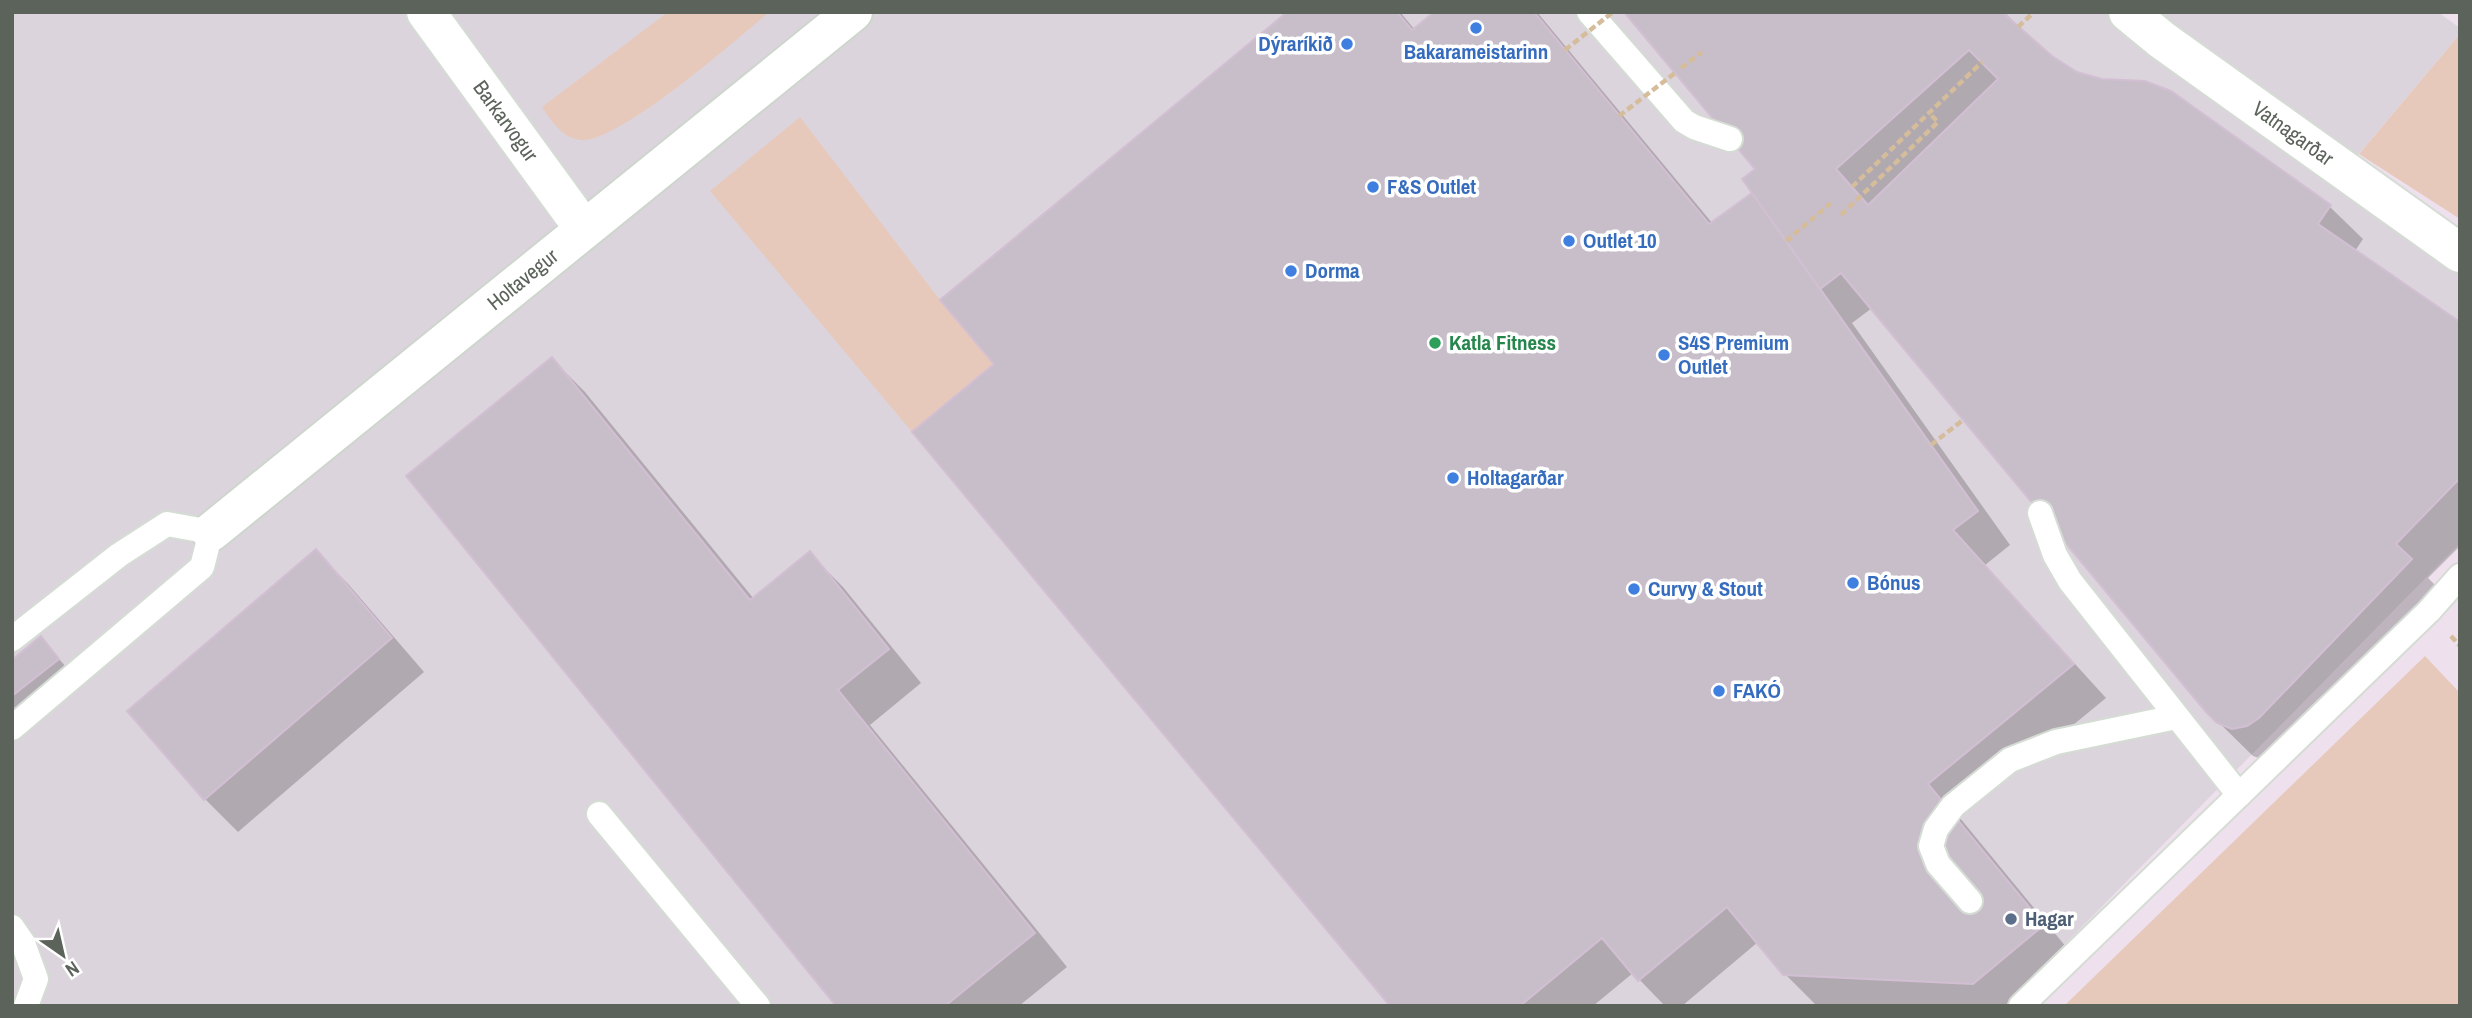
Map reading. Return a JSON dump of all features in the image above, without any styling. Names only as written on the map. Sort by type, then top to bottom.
[{"type":"main road","name":"Barkarvogur","points":[[426,12],[584,229]]},
{"type":"main road","name":"Vatnagarðar","points":[[2128,12],[2162,40],[2460,253]]},
{"type":"main road","name":"Holtavegur","points":[[211,532],[844,17]]},
{"type":"lane","points":[[1590,12],[1684,121],[1730,139]]},
{"type":"lane","points":[[2040,513],[2055,555],[2070,581],[2239,795]]},
{"type":"lane","points":[[12,639],[119,555],[167,524],[211,532],[202,567],[12,728]]},
{"type":"lane","points":[[2021,1006],[2429,611],[2460,576]]},
{"type":"lane","points":[[1970,901],[1938,864],[1931,846],[1936,829],[1953,806],[2010,760],[2056,742],[2176,717]]},
{"type":"lane","points":[[598,814],[758,1006]]},
{"type":"lane","points":[[12,928],[23,943],[36,979],[26,1006]]},
{"type":"path","points":[[1565,50],[1614,12]]},
{"type":"path","points":[[2018,27],[2034,12]]},
{"type":"path","points":[[1619,116],[1702,52]]},
{"type":"path","points":[[1852,187],[1982,62]]},
{"type":"path","points":[[1841,215],[1938,122],[1929,113]]},
{"type":"path","points":[[1786,241],[1830,203]]},
{"type":"path","points":[[1931,445],[1963,420]]},
{"type":"shaded area","points":[[12,12],[2438,12],[2460,28],[2460,34],[2335,182],[2460,270],[2460,543],[2004,1006],[12,1006]]},
{"type":"shaded area","points":[[668,12],[769,12],[677,87],[622,125],[599,136],[582,140],[569,137],[559,129],[542,107]]},
{"type":"shaded area","points":[[2460,34],[2460,219],[2359,154]]},
{"type":"shaded area","points":[[800,117],[940,300],[994,364],[912,432],[710,191]]},
{"type":"shaded area","points":[[2425,656],[2460,693],[2460,1006],[2064,1006]]},
{"type":"building","name":"Holtagarðar","points":[[1287,12],[1397,12],[1412,30],[1434,12],[1534,12],[1709,224],[1752,193],[1978,511],[1953,530],[2074,664],[1928,784],[2044,925],[1973,984],[1783,975],[1727,907],[1638,981],[1602,938],[1520,1006],[1390,1006],[912,432],[994,364],[940,300]]},
{"type":"building","points":[[1624,12],[2002,12],[2052,56],[2077,72],[2102,79],[2145,81],[2171,91],[2331,205],[2318,224],[2460,322],[2460,478],[2396,544],[2412,559],[2259,718],[2247,726],[2232,729],[2217,723],[1841,273],[1820,289],[1742,179],[1755,169]],"holes":[[[1969,50],[1998,79],[1868,205],[1836,169]]]},
{"type":"building","points":[[552,357],[750,600],[810,551],[889,649],[838,690],[1035,933],[945,1006],[836,1006],[406,476]]},
{"type":"building","points":[[316,549],[392,638],[204,800],[127,711]]},
{"type":"building","points":[[41,636],[59,659],[12,696],[12,660]]},
{"type":"place","name":"Bakarameistarinn","points":[[1476,28]]},
{"type":"place","name":"Dýraríkið","points":[[1347,44]]},
{"type":"place","name":"F&S Outlet","points":[[1373,187]]},
{"type":"place","name":"Outlet 10","points":[[1569,241]]},
{"type":"place","name":"Dorma","points":[[1291,271]]},
{"type":"place","name":"Katla Fitness","points":[[1435,343]]},
{"type":"place","name":"S4S Premium Outlet","points":[[1664,355]]},
{"type":"place","name":"Holtagarðar","points":[[1453,478]]},
{"type":"place","name":"Bónus","points":[[1853,583]]},
{"type":"place","name":"Curvy & Stout","points":[[1634,589]]},
{"type":"place","name":"FAKÓ","points":[[1719,691]]},
{"type":"place","name":"Hagar","points":[[2011,919]]}]
